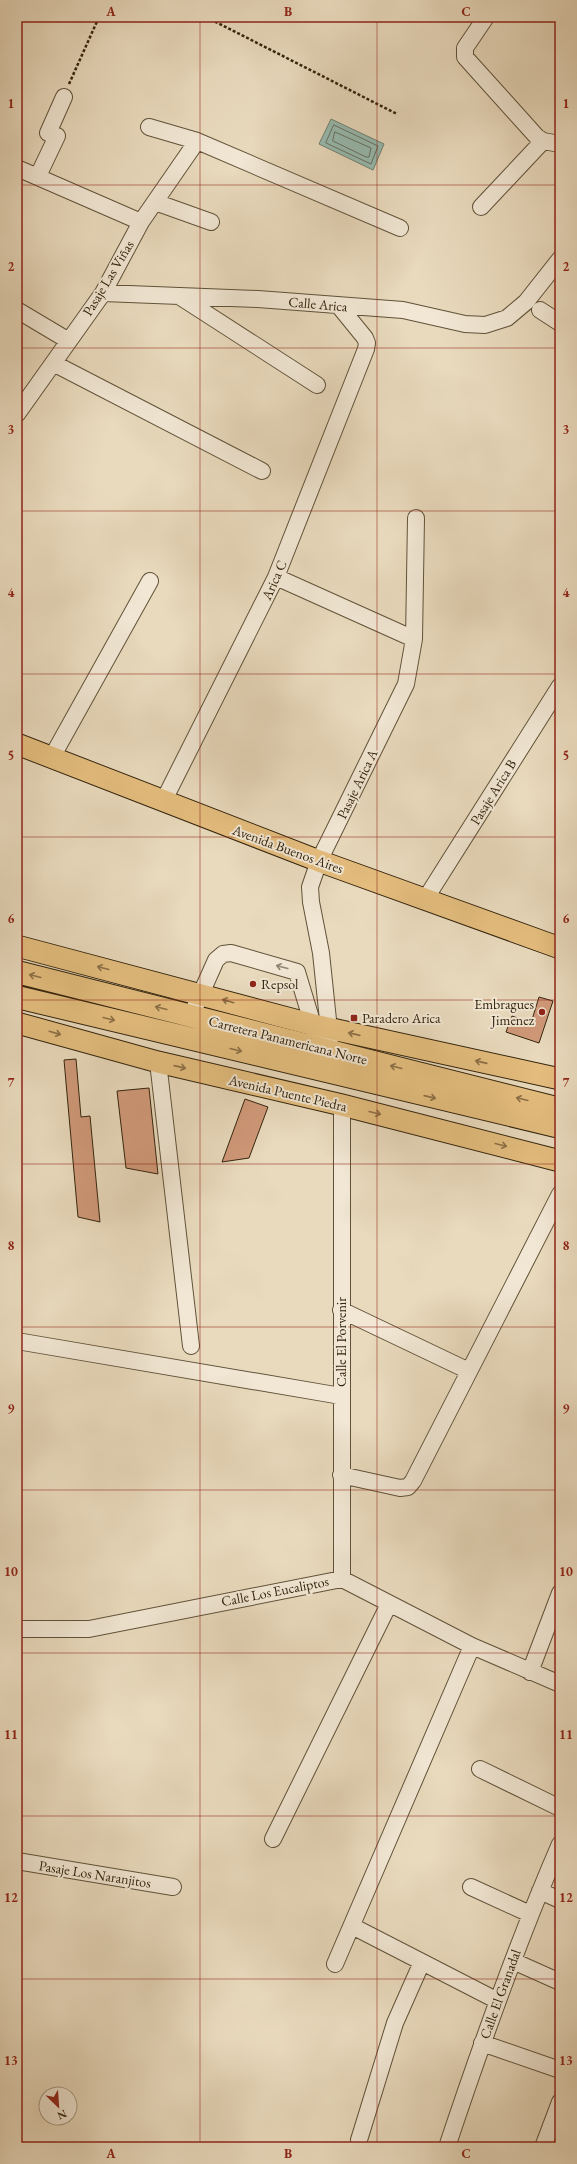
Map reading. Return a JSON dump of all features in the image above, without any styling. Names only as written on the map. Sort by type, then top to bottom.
[{"type":"highway","name":"Carretera Panamericana Norte","points":[[17,972],[560,1109]]},
{"type":"highway","name":"Carretera Panamericana Norte","points":[[17,997],[560,1127]]},
{"type":"main road","name":"Avenida Buenos Aires","points":[[17,744],[163,802],[319,861],[426,898],[560,948]]},
{"type":"main road","points":[[17,946],[322,1026],[560,1079]]},
{"type":"main road","name":"Avenida Puente Piedra","points":[[17,1023],[158,1062],[342,1105],[560,1160]]},
{"type":"street","points":[[486,17],[465,48],[465,58],[537,137],[543,141],[560,144]]},
{"type":"street","points":[[38,176],[57,136],[48,133],[64,97]]},
{"type":"street","points":[[149,127],[197,141],[400,228]]},
{"type":"street","name":"Pasaje Las Viñas","points":[[17,414],[103,293],[141,222],[197,141]]},
{"type":"street","points":[[481,207],[543,141]]},
{"type":"street","points":[[17,168],[141,222]]},
{"type":"street","points":[[155,202],[211,222]]},
{"type":"street","name":"Calle Arica","points":[[103,293],[258,298],[339,306],[403,310],[465,324],[485,325],[507,318],[526,302],[560,260]]},
{"type":"street","points":[[179,296],[317,385]]},
{"type":"street","name":"Arica C","points":[[163,802],[276,578],[366,350],[367,344],[365,338],[339,306]]},
{"type":"street","points":[[17,310],[69,341]]},
{"type":"street","points":[[540,310],[560,323]]},
{"type":"street","points":[[53,363],[262,471]]},
{"type":"street","name":"Pasaje Arica A","points":[[324,1049],[322,1026],[321,953],[311,902],[310,887],[319,861],[406,684],[414,639],[416,518]]},
{"type":"street","points":[[276,578],[414,639]]},
{"type":"street","points":[[52,757],[150,582]]},
{"type":"street","name":"Pasaje Arica B","points":[[426,898],[560,686]]},
{"type":"street","points":[[191,1016],[203,994],[216,960],[223,954],[231,953],[291,969],[297,972],[322,1026]]},
{"type":"street","points":[[158,1062],[191,1346]]},
{"type":"street","name":"Calle El Porvenir","points":[[342,1105],[342,1578]]},
{"type":"street","points":[[341,1475],[400,1488],[408,1487],[413,1481],[560,1194]]},
{"type":"street","points":[[341,1310],[469,1371]]},
{"type":"street","points":[[17,1341],[341,1396]]},
{"type":"street","name":"Calle Los Eucaliptos","points":[[17,1629],[89,1629],[342,1578],[389,1604],[472,1646],[560,1684]]},
{"type":"street","points":[[530,1672],[560,1594]]},
{"type":"street","points":[[274,1839],[389,1604]]},
{"type":"street","points":[[335,1964],[472,1646]]},
{"type":"street","points":[[480,1769],[560,1808]]},
{"type":"street","name":"Calle El Granadal","points":[[447,2147],[496,2000],[560,1844]]},
{"type":"street","name":"Pasaje Los Naranjitos","points":[[17,1861],[173,1887]]},
{"type":"street","points":[[471,1887],[530,1914]]},
{"type":"street","points":[[540,1891],[560,1900]]},
{"type":"street","points":[[352,1926],[496,2000]]},
{"type":"street","points":[[513,1961],[560,1982]]},
{"type":"street","points":[[359,2140],[396,2023],[422,1962]]},
{"type":"street","points":[[482,2043],[560,2070]]},
{"type":"street","points":[[543,2147],[560,2102]]},
{"type":"path","points":[[64,97],[99,17]]},
{"type":"path","points":[[206,17],[397,114]]},
{"type":"water","points":[[331,119],[384,144],[373,170],[319,144]]},
{"type":"building","name":"Embragues Jimenez","points":[[539,997],[553,1001],[539,1043],[506,1032],[512,1016],[531,1023]]},
{"type":"building","points":[[76,1059],[81,1117],[90,1116],[100,1222],[78,1217],[64,1060]]},
{"type":"building","points":[[149,1088],[158,1174],[126,1168],[117,1091]]},
{"type":"building","points":[[245,1099],[268,1107],[249,1158],[222,1162]]},
{"type":"place","name":"Repsol","points":[[253,984]]},
{"type":"place","name":"Embragues Jimenez","points":[[542,1012]]},
{"type":"place","name":"Paradero Arica","points":[[354,1018]]}]
